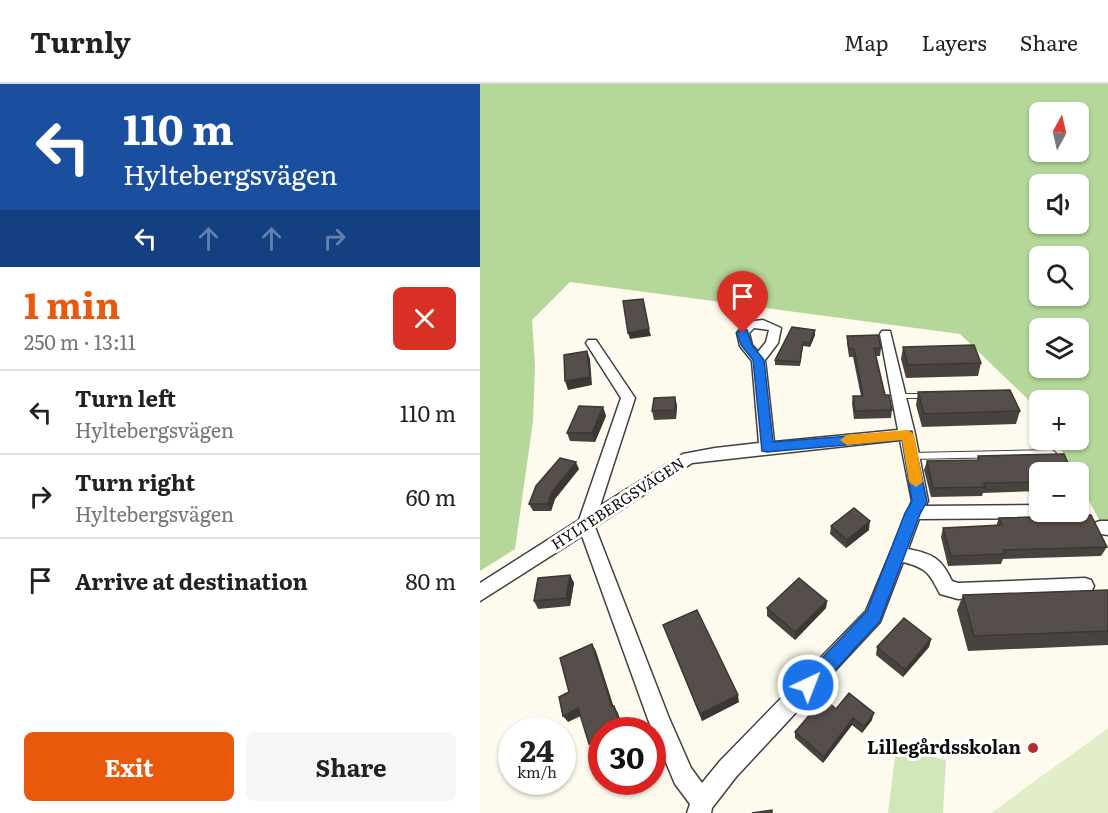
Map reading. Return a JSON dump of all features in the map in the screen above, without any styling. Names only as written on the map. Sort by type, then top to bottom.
[{"type":"street","points":[[592,343],[628,398],[586,525],[660,722],[683,776],[700,807],[728,769],[873,616],[913,513],[920,501],[900,396],[896,352],[886,334]]},
{"type":"street","points":[[758,360],[767,447]]},
{"type":"street","name":"HYLTEBERGSVÄGEN","points":[[480,593],[688,458],[767,447],[908,434]]},
{"type":"street","points":[[913,513],[1029,511]]},
{"type":"street","points":[[898,554],[932,563],[937,568],[946,588],[958,591],[1085,586]]},
{"type":"lane","points":[[900,396],[933,396]]},
{"type":"lane","points":[[911,456],[1052,453]]},
{"type":"green space","points":[[480,84],[1108,84],[1108,527],[1103,527],[1089,501],[1089,462],[1068,462],[1061,450],[1089,450],[1089,390],[1029,390],[1029,400],[960,334],[570,282],[532,320],[535,366],[533,421],[515,549],[480,571]]},
{"type":"green space","points":[[1108,728],[1108,813],[991,813]]},
{"type":"green space","points":[[896,748],[946,760],[943,813],[888,813]]},
{"type":"building","points":[[643,299],[649,329],[628,333],[623,301]]},
{"type":"building","points":[[792,327],[815,330],[810,343],[803,342],[800,362],[775,360]]},
{"type":"building","points":[[878,335],[881,348],[874,348],[885,395],[889,395],[892,410],[855,411],[853,396],[863,396],[854,349],[849,349],[847,336]]},
{"type":"building","points":[[974,345],[981,363],[908,365],[903,347]]},
{"type":"building","points":[[587,351],[590,377],[565,381],[564,355]]},
{"type":"building","points":[[1010,390],[1020,411],[924,414],[918,392]]},
{"type":"building","points":[[675,397],[675,410],[652,411],[654,398]]},
{"type":"building","points":[[579,406],[603,407],[592,433],[567,433]]},
{"type":"building","points":[[1064,454],[1068,462],[1029,462],[1029,482],[984,483],[985,487],[933,488],[927,461],[979,460],[978,456]]},
{"type":"building","points":[[560,458],[576,462],[552,492],[548,504],[529,504],[536,486]]},
{"type":"building","points":[[854,508],[870,521],[847,540],[831,526]]},
{"type":"building","points":[[1089,515],[1107,547],[1004,550],[1005,554],[951,556],[943,528],[1002,525],[999,518],[1029,517],[1029,522],[1089,522]]},
{"type":"building","points":[[570,575],[566,598],[534,601],[538,578]]},
{"type":"building","points":[[799,578],[827,601],[795,632],[767,608]]},
{"type":"building","points":[[1108,590],[1108,631],[974,636],[963,595]]},
{"type":"building","points":[[697,610],[738,695],[700,714],[663,625]]},
{"type":"building","points":[[904,618],[931,639],[905,670],[877,647]]},
{"type":"building","points":[[592,644],[612,707],[614,706],[618,717],[588,717],[588,741],[578,708],[563,716],[559,697],[569,692],[560,658]]},
{"type":"building","points":[[849,693],[874,713],[864,727],[853,718],[824,757],[795,732],[824,698],[836,709]]},
{"type":"building","points":[[772,810],[772,813],[752,813]]},
{"type":"slow traffic","points":[[847,440],[908,434],[916,482]]},
{"type":"place","name":"Lillegårdsskolan","points":[[1033,748]]},
{"type":"route","points":[[743,333],[747,345],[758,360],[767,447],[908,434],[920,501],[913,513],[873,616],[808,685]]}]
